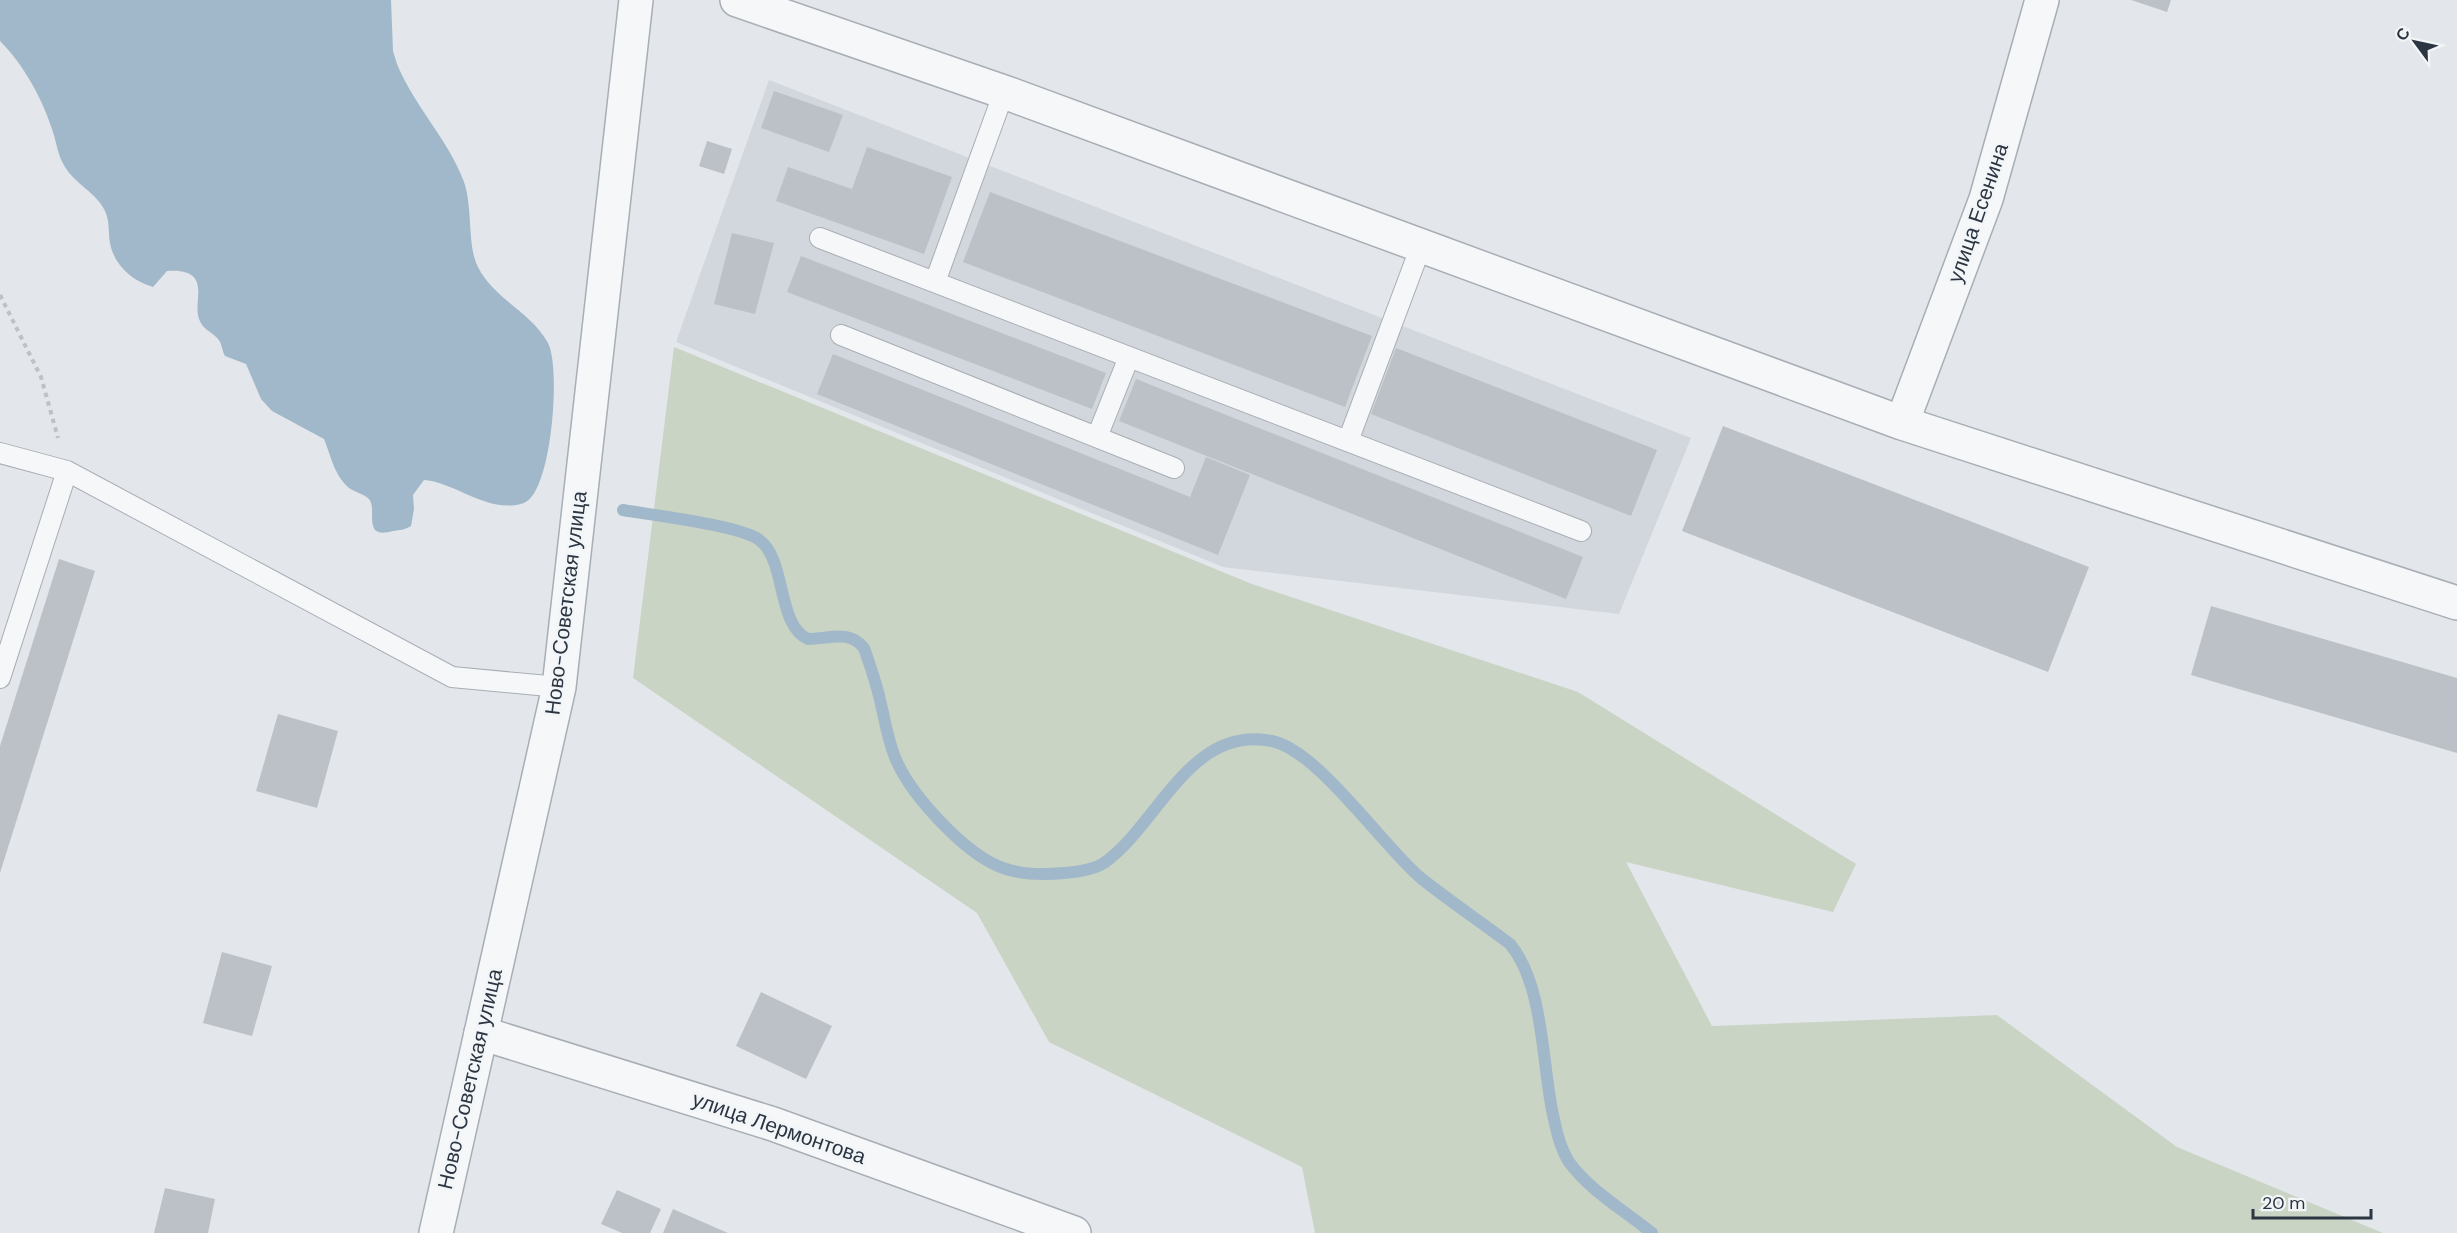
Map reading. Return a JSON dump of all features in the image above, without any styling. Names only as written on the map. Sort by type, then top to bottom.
[{"type":"street","name":"Ново-Советская улица","points":[[436,1233],[559,687],[636,0]]},
{"type":"street","points":[[737,0],[1004,93],[1902,423],[2457,603]]},
{"type":"street","name":"улица Есенина","points":[[1902,423],[1986,199],[2042,0]]},
{"type":"street","name":"улица Лермонтова","points":[[481,1032],[773,1124],[1074,1233]]},
{"type":"lane","points":[[935,282],[1004,93]]},
{"type":"lane","points":[[820,237],[1581,531]]},
{"type":"lane","points":[[1347,441],[1421,246]]},
{"type":"lane","points":[[842,335],[1174,468]]},
{"type":"lane","points":[[1097,437],[1129,357]]},
{"type":"lane","points":[[0,453],[67,471],[452,677],[559,687]]},
{"type":"lane","points":[[0,678],[67,471]]},
{"type":"path","points":[[0,295],[41,377],[67,471]]},
{"type":"shaded area","points":[[769,80],[1691,438],[1619,614],[1223,567],[676,342]]},
{"type":"green space","points":[[674,347],[1252,584],[1578,692],[1856,864],[1833,912],[1626,862],[1712,1026],[1997,1015],[2177,1147],[2383,1233],[1315,1233],[1302,1167],[1049,1042],[977,913],[633,678]]},
{"type":"water","points":[[0,0],[391,0],[393,51],[397,64],[412,94],[449,151],[464,182],[472,249],[478,267],[493,288],[541,332],[552,356],[554,402],[551,428],[547,454],[534,494],[524,503],[511,506],[498,505],[485,502],[448,486],[424,480],[413,495],[414,509],[411,526],[383,533],[377,531],[372,522],[369,499],[344,483],[336,471],[324,439],[272,411],[261,399],[246,364],[225,356],[219,341],[203,326],[199,319],[196,280],[182,271],[167,271],[153,287],[131,276],[115,258],[109,239],[108,219],[105,211],[97,199],[74,179],[65,167],[38,95],[25,72],[0,41]]},
{"type":"building","points":[[2131,0],[2171,0],[2167,12]]},
{"type":"building","points":[[774,91],[843,115],[829,152],[761,128]]},
{"type":"building","points":[[707,141],[732,149],[724,174],[699,166]]},
{"type":"building","points":[[867,147],[952,177],[924,254],[776,201],[788,167],[852,189]]},
{"type":"building","points":[[990,192],[1372,336],[1345,407],[963,262]]},
{"type":"building","points":[[732,233],[774,243],[755,314],[714,304]]},
{"type":"building","points":[[801,256],[1106,373],[1092,409],[787,292]]},
{"type":"building","points":[[1396,348],[1657,450],[1631,516],[1371,414]]},
{"type":"building","points":[[833,354],[1190,497],[1206,457],[1250,475],[1218,555],[817,394]]},
{"type":"building","points":[[1136,379],[1583,557],[1566,599],[1119,421]]},
{"type":"building","points":[[1723,426],[2089,567],[2048,672],[1682,531]]},
{"type":"building","points":[[59,559],[95,571],[0,873],[0,746]]},
{"type":"building","points":[[2211,606],[2457,678],[2457,753],[2191,675]]},
{"type":"building","points":[[278,714],[338,731],[317,808],[256,791]]},
{"type":"building","points":[[222,952],[272,966],[252,1036],[203,1023]]},
{"type":"building","points":[[761,992],[832,1026],[806,1079],[736,1046]]},
{"type":"building","points":[[165,1188],[215,1199],[208,1233],[154,1233]]},
{"type":"building","points":[[617,1190],[661,1209],[650,1233],[622,1233],[601,1224]]},
{"type":"building","points":[[673,1209],[728,1233],[663,1233]]},
{"type":"waterway","points":[[623,510],[732,529],[758,539],[767,548],[774,561],[786,606],[798,631],[808,639],[845,637],[858,642],[864,648],[877,687],[894,755],[915,792],[959,839],[975,852],[1006,869],[1049,874],[1090,869],[1104,863],[1124,846],[1178,781],[1197,762],[1218,748],[1243,740],[1272,741],[1310,762],[1422,879],[1510,944],[1521,960],[1535,1000],[1552,1110],[1563,1150],[1569,1162],[1587,1182],[1652,1233]]}]
